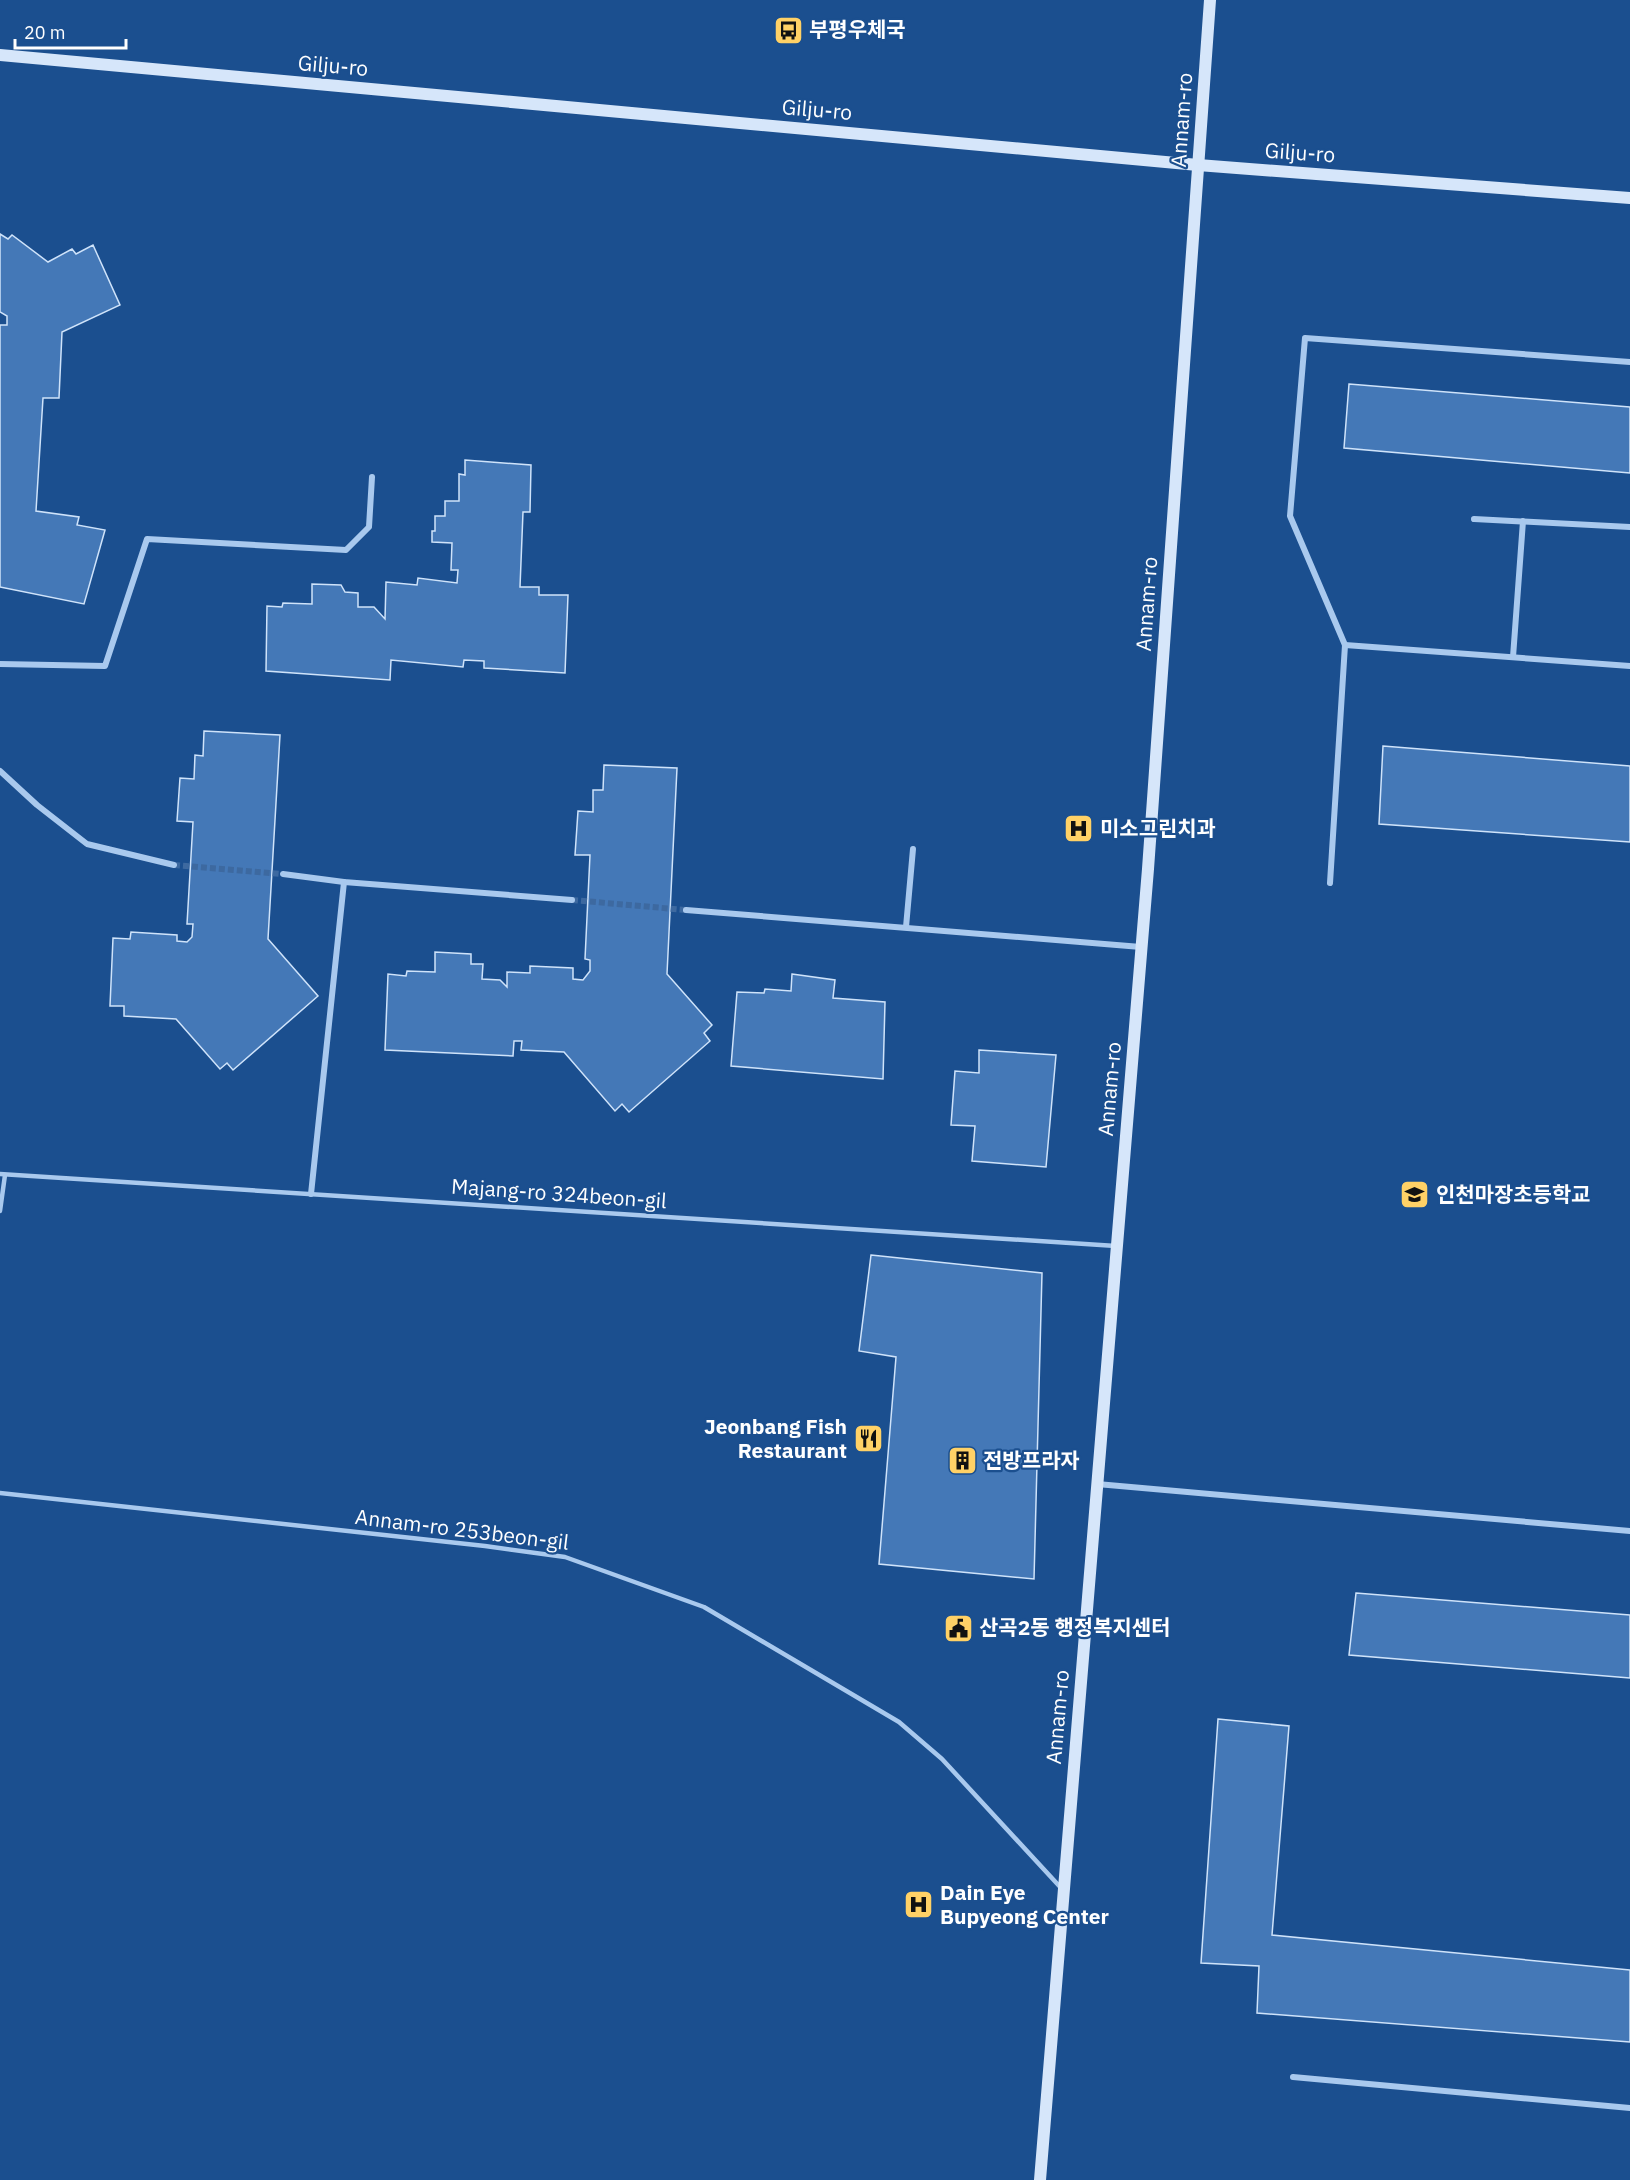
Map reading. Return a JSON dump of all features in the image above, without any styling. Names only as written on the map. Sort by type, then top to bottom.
[{"type":"main road","name":"Annam-ro","points":[[1040,2180],[1141,946],[1210,0]]},
{"type":"main road","name":"Gilju-ro","points":[[0,55],[1198,165],[1630,198]]},
{"type":"street","points":[[1330,883],[1345,645],[1290,516],[1305,338],[1630,362]]},
{"type":"street","points":[[0,664],[105,666],[147,539],[346,550],[369,527],[372,477]]},
{"type":"street","points":[[1474,519],[1630,527]]},
{"type":"street","points":[[1514,657],[1523,521]]},
{"type":"street","points":[[1345,645],[1630,666]]},
{"type":"street","points":[[0,771],[37,805],[87,844],[174,865]]},
{"type":"street","points":[[906,927],[913,849]]},
{"type":"street","points":[[283,874],[344,882],[572,900]]},
{"type":"street","points":[[311,1194],[344,882]]},
{"type":"street","points":[[686,910],[1141,946]]},
{"type":"street","points":[[1097,1484],[1630,1532]]},
{"type":"street","points":[[1293,2077],[1630,2108]]},
{"type":"lane","name":"Majang-ro 324beon-gil","points":[[2,1174],[1116,1246]]},
{"type":"lane","points":[[0,1211],[2,1174]]},
{"type":"lane","name":"Annam-ro 253beon-gil","points":[[0,1493],[485,1546],[565,1557],[611,1572],[704,1608],[900,1722],[942,1759],[1064,1890]]},
{"type":"building","points":[[0,234],[8,239],[12,235],[48,262],[72,249],[76,254],[93,245],[120,305],[62,332],[59,398],[43,398],[36,511],[79,517],[77,525],[105,530],[84,604],[0,587],[0,325],[7,325],[7,316],[0,312]]},
{"type":"building","points":[[1349,384],[1630,407],[1630,473],[1344,448]]},
{"type":"building","points":[[465,460],[531,465],[530,512],[523,512],[520,587],[539,587],[539,595],[568,595],[565,673],[484,668],[484,661],[464,660],[463,667],[391,660],[390,680],[266,671],[267,606],[282,607],[283,603],[312,604],[312,584],[341,585],[345,592],[358,593],[358,607],[374,607],[385,619],[386,582],[417,585],[418,578],[457,583],[458,570],[451,570],[452,543],[432,542],[432,531],[435,531],[435,516],[445,516],[445,501],[459,501],[459,474],[465,475]]},
{"type":"building","points":[[204,731],[280,735],[268,939],[318,996],[233,1070],[227,1063],[220,1069],[176,1019],[124,1016],[124,1006],[110,1006],[113,938],[130,939],[131,932],[177,935],[177,941],[187,942],[192,937],[193,924],[187,924],[193,822],[177,821],[180,778],[194,779],[195,755],[203,756]]},
{"type":"building","points":[[1383,746],[1630,766],[1630,842],[1379,824]]},
{"type":"building","points":[[604,765],[677,768],[667,974],[712,1025],[704,1033],[710,1041],[629,1112],[622,1104],[615,1111],[564,1052],[521,1050],[522,1041],[514,1041],[513,1056],[385,1050],[388,974],[406,976],[407,971],[435,972],[435,952],[471,954],[471,964],[483,964],[482,979],[500,980],[507,987],[507,972],[530,973],[530,966],[573,968],[573,979],[583,980],[590,971],[590,960],[585,959],[590,855],[575,855],[578,811],[593,812],[593,790],[603,790]]},
{"type":"building","points":[[792,974],[835,980],[833,998],[885,1002],[883,1079],[731,1066],[737,992],[764,993],[765,989],[791,991]]},
{"type":"building","points":[[979,1050],[1056,1055],[1046,1167],[972,1161],[975,1126],[951,1125],[955,1071],[979,1073]]},
{"type":"building","name":"전방프라자","points":[[871,1255],[1042,1273],[1034,1579],[879,1564],[896,1357],[859,1351]]},
{"type":"building","points":[[1356,1593],[1630,1615],[1630,1678],[1349,1655]]},
{"type":"building","points":[[1218,1719],[1289,1726],[1272,1935],[1630,1970],[1630,2042],[1257,2013],[1259,1966],[1201,1963]]},
{"type":"tunnel","points":[[174,865],[283,874]]},
{"type":"tunnel","points":[[572,900],[686,910]]},
{"type":"place","name":"부평우체국","points":[[788,30]]},
{"type":"place","name":"미소그린치과","points":[[1079,829]]},
{"type":"place","name":"인천마장초등학교","points":[[1415,1195]]},
{"type":"place","name":"Jeonbang Fish Restaurant","points":[[868,1439]]},
{"type":"place","name":"전방프라자","points":[[962,1461]]},
{"type":"place","name":"산곡2동 행정복지센터","points":[[958,1628]]},
{"type":"place","name":"Dain Eye Bupyeong Center","points":[[919,1905]]}]
